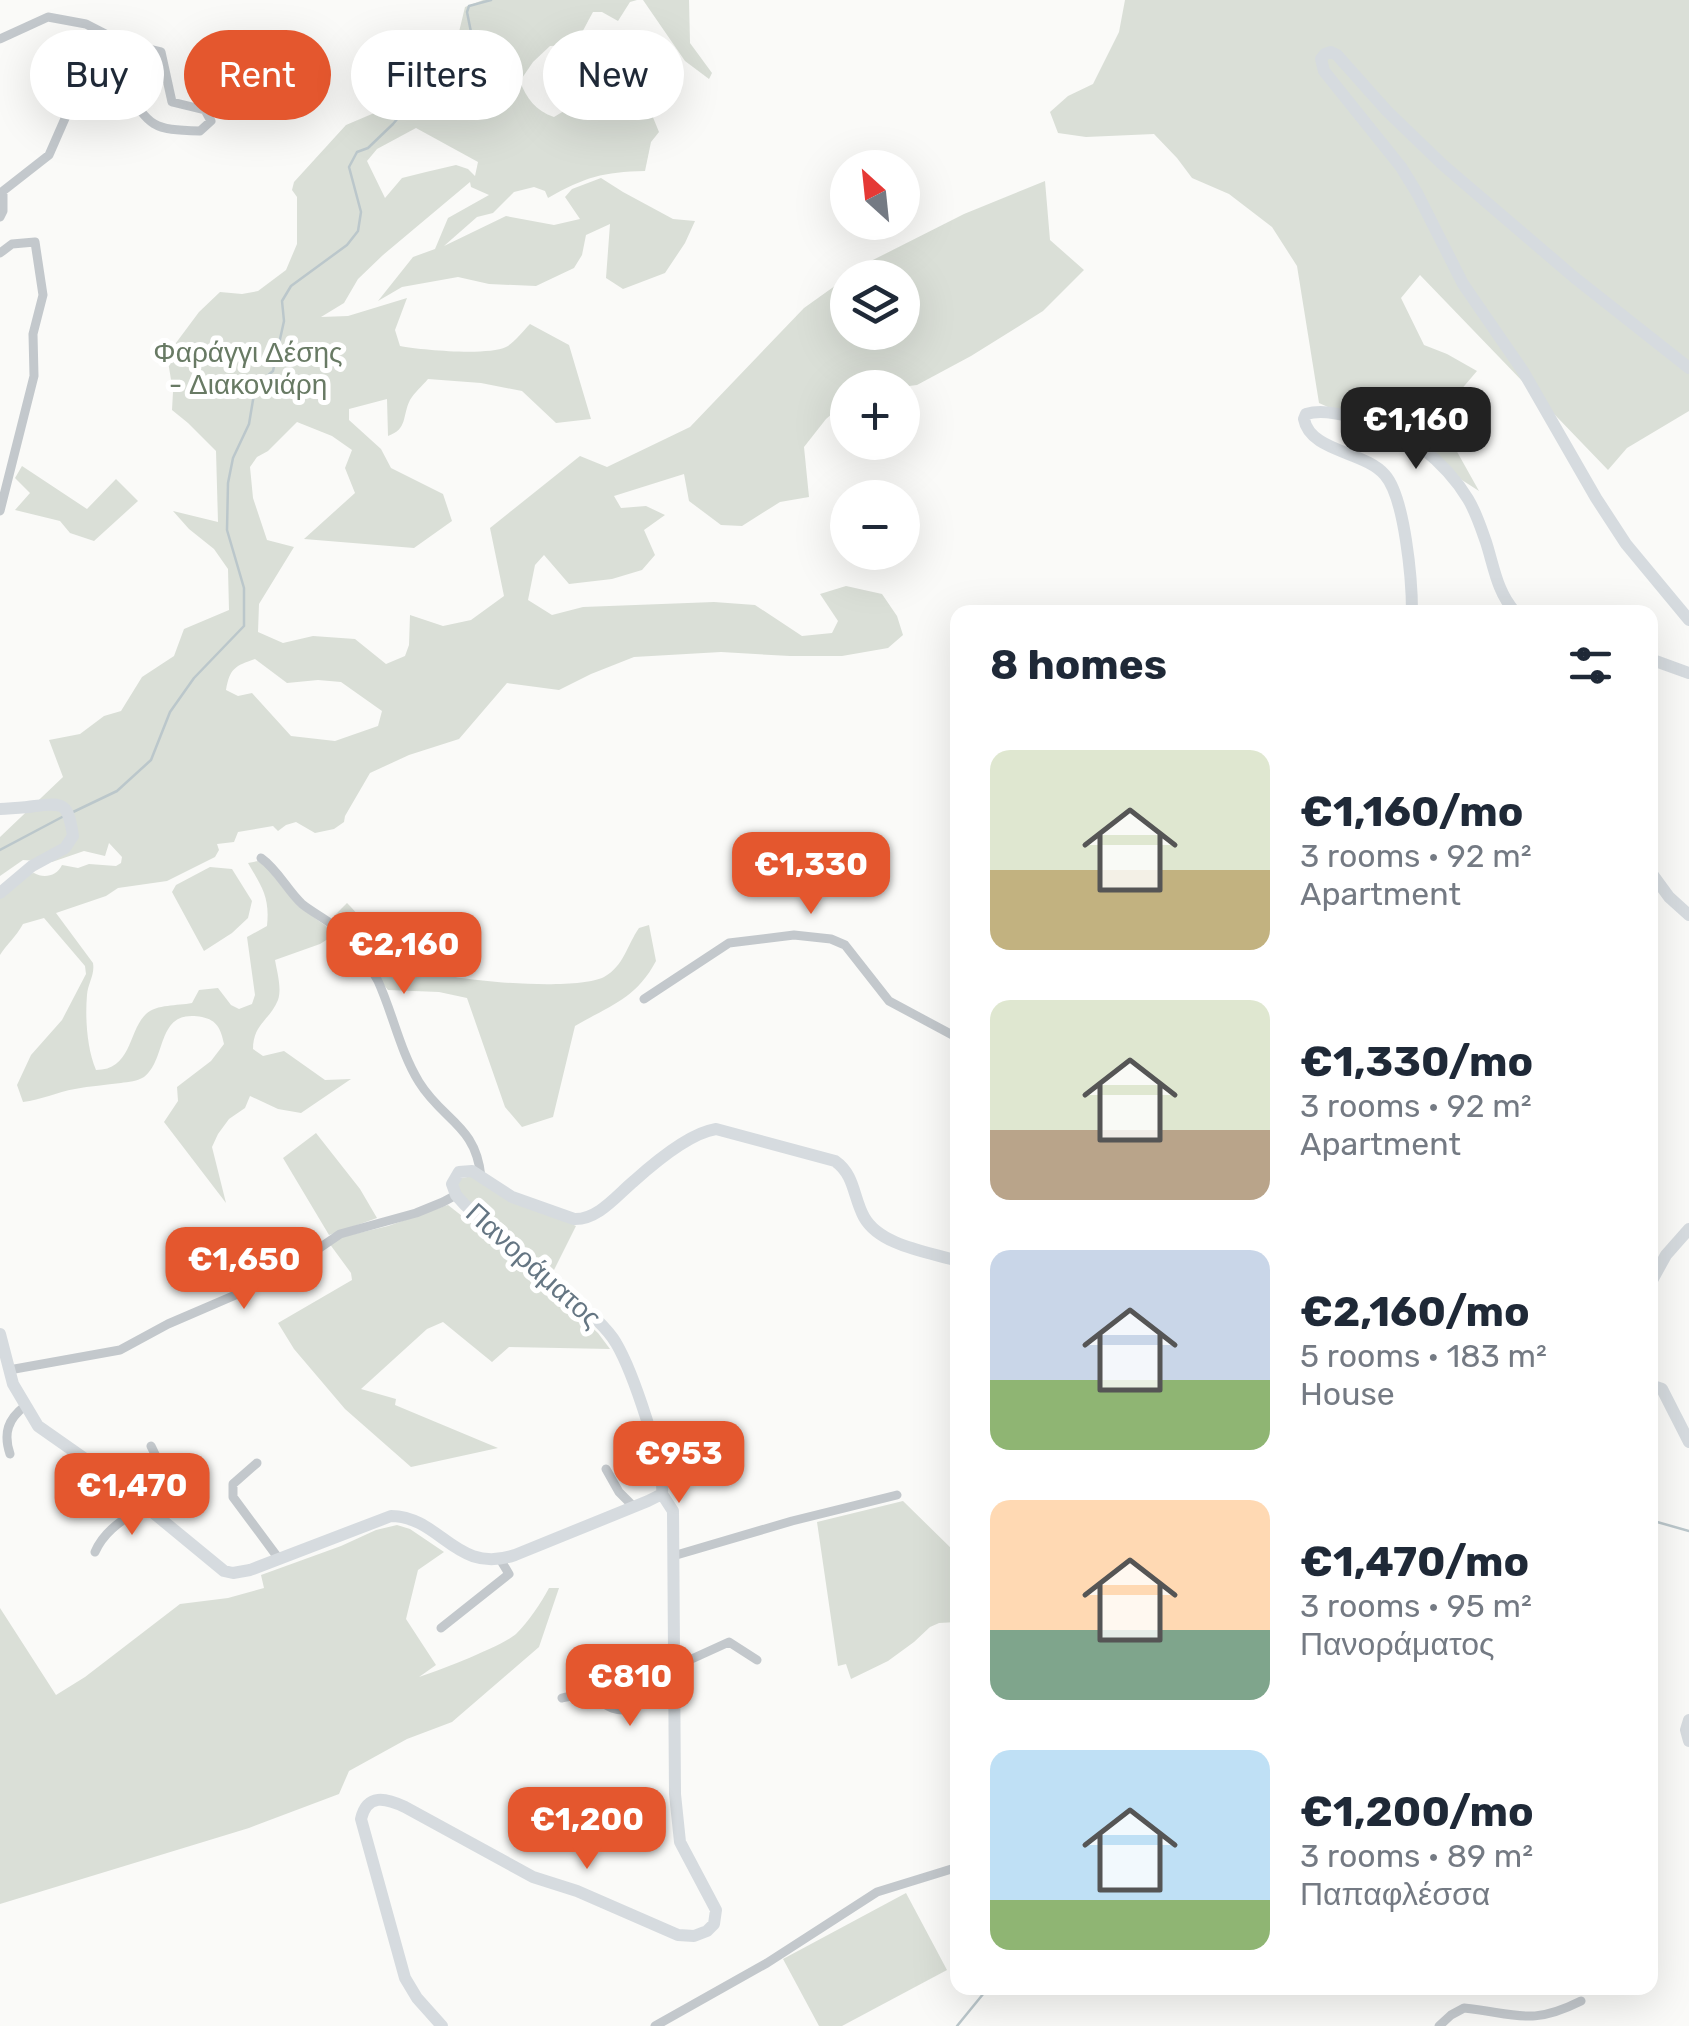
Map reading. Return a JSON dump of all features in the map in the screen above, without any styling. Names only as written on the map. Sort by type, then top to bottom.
[{"type":"street","points":[[0,38],[48,17],[86,24],[123,43],[161,52],[172,102],[205,110],[211,122],[200,131],[172,130],[146,120],[125,88],[94,84],[77,91],[49,155],[3,191],[0,217]]},
{"type":"street","points":[[1689,368],[1575,278],[1443,165],[1337,54],[1325,54],[1321,59],[1324,71],[1417,193],[1463,284],[1523,372],[1596,498],[1626,544],[1689,620]]},
{"type":"street","points":[[0,253],[12,244],[35,242],[43,294],[33,334],[34,376],[0,510]]},
{"type":"street","points":[[1411,605],[1400,506],[1393,487],[1371,463],[1321,442],[1309,432],[1306,414],[1321,412],[1388,426],[1430,456],[1468,500],[1502,595],[1510,605]]},
{"type":"street","points":[[0,473],[8,481]]},
{"type":"street","points":[[1658,661],[1689,673]]},
{"type":"street","points":[[0,809],[53,803],[68,816],[73,836],[66,848],[32,866],[0,894]]},
{"type":"street","points":[[261,858],[301,903],[335,927],[372,970],[419,1082],[474,1145],[481,1177]]},
{"type":"street","points":[[1658,882],[1689,915]]},
{"type":"street","points":[[644,999],[729,943],[794,936],[831,939],[845,944],[889,1001],[950,1034]]},
{"type":"street","name":"Πανοράματος","points":[[442,2026],[405,1978],[362,1819],[362,1812],[373,1802],[387,1798],[533,1877],[577,1891],[678,1934],[701,1934],[714,1924],[716,1910],[678,1834],[672,1511],[662,1494],[662,1480],[640,1400],[614,1338],[456,1194],[452,1184],[459,1172],[472,1171],[512,1197],[574,1220],[584,1220],[690,1139],[716,1129],[835,1161],[854,1184],[862,1214],[874,1229],[888,1239],[950,1258]]},
{"type":"street","points":[[6,1375],[120,1350],[168,1324],[277,1277],[340,1234],[416,1213],[456,1194]]},
{"type":"street","points":[[1658,1270],[1689,1229]]},
{"type":"street","points":[[0,1334],[6,1375],[38,1426],[96,1466],[224,1571],[239,1573],[382,1518],[397,1516],[418,1522],[469,1555],[500,1559],[662,1494]]},
{"type":"street","points":[[1658,1388],[1689,1442]]},
{"type":"street","points":[[10,1454],[6,1442],[8,1425],[25,1406]]},
{"type":"street","points":[[132,1495],[165,1475],[151,1446]]},
{"type":"street","points":[[257,1464],[233,1484],[233,1497],[279,1559]]},
{"type":"street","points":[[606,1469],[619,1492],[634,1507]]},
{"type":"street","points":[[673,1556],[896,1495]]},
{"type":"street","points":[[94,1552],[110,1530],[145,1505]]},
{"type":"street","points":[[441,1628],[509,1574],[500,1559]]},
{"type":"street","points":[[562,1698],[585,1694],[615,1709],[632,1709],[675,1672],[730,1642],[758,1660]]},
{"type":"street","points":[[1689,1720],[1689,1741]]},
{"type":"street","points":[[655,2026],[767,1963],[877,1892],[950,1870]]},
{"type":"street","points":[[1439,2026],[1464,2008],[1515,2020],[1546,2022],[1564,2015],[1581,2001]]},
{"type":"green space","points":[[483,0],[637,0],[630,2],[618,21],[602,12],[593,12],[584,30],[543,30],[543,53],[523,77],[523,30],[459,30],[465,7]]},
{"type":"green space","points":[[643,0],[689,0],[690,43],[712,73],[709,79],[684,60],[684,30],[664,30]]},
{"type":"green space","points":[[1125,0],[1689,0],[1689,411],[1627,448],[1608,470],[1420,275],[1401,298],[1424,345],[1477,371],[1454,398],[1422,389],[1479,491],[1395,437],[1319,403],[1297,266],[1272,227],[1229,194],[1192,178],[1154,134],[1086,137],[1058,133],[1050,112],[1068,96],[1093,84],[1119,32]]},
{"type":"green space","name":"Φαράγγι Δέσης - Διακονιάρη","points":[[523,88],[543,112],[543,120],[654,120],[659,132],[651,142],[645,171],[595,177],[548,198],[545,191],[534,187],[514,192],[493,213],[477,217],[444,246],[506,216],[554,225],[580,219],[565,197],[572,189],[601,178],[673,219],[695,221],[665,273],[623,289],[606,278],[610,224],[586,235],[582,255],[574,268],[536,286],[489,284],[458,277],[402,287],[378,301],[413,257],[435,249],[448,218],[489,195],[471,187],[470,182],[358,279],[344,303],[321,317],[348,316],[407,298],[395,330],[400,346],[454,351],[506,347],[530,324],[569,345],[591,419],[556,423],[522,391],[428,379],[410,400],[402,426],[388,436],[387,399],[349,409],[349,420],[381,449],[391,468],[443,494],[452,521],[414,548],[304,539],[355,493],[345,468],[352,450],[332,436],[297,422],[257,457],[250,467],[253,498],[267,540],[294,547],[259,604],[258,632],[283,643],[313,636],[355,639],[386,664],[405,656],[410,615],[443,626],[471,620],[504,596],[490,528],[580,456],[607,467],[690,427],[804,308],[830,289],[830,350],[920,350],[920,260],[873,260],[920,240],[920,236],[964,214],[1045,181],[1050,240],[1084,270],[1043,311],[920,383],[920,370],[830,370],[830,416],[804,447],[809,497],[780,502],[742,526],[721,525],[689,501],[684,474],[614,496],[621,508],[646,506],[665,515],[644,530],[655,555],[642,570],[612,579],[569,584],[544,555],[535,565],[528,600],[552,615],[583,607],[714,602],[755,605],[802,636],[832,633],[838,621],[820,594],[846,586],[882,594],[897,616],[903,635],[888,648],[842,656],[721,652],[634,657],[559,690],[507,683],[459,739],[370,773],[344,822],[334,829],[315,833],[296,822],[278,831],[273,826],[238,832],[234,842],[217,844],[215,857],[167,881],[118,888],[56,913],[93,963],[86,1013],[96,1070],[108,1068],[123,1057],[146,1014],[161,1007],[192,1003],[199,990],[218,988],[239,1009],[252,1004],[255,995],[247,937],[267,926],[268,916],[264,893],[248,863],[258,861],[267,868],[298,906],[333,931],[320,944],[275,960],[278,1000],[259,1028],[253,1049],[263,1056],[284,1051],[325,1080],[351,1079],[301,1113],[278,1109],[250,1096],[245,1108],[229,1119],[212,1147],[226,1203],[164,1122],[178,1101],[177,1087],[211,1061],[224,1044],[220,1030],[211,1020],[187,1016],[176,1020],[164,1037],[157,1059],[142,1078],[23,1102],[17,1085],[31,1055],[62,1020],[86,974],[85,966],[44,918],[23,924],[0,955],[0,897],[26,874],[50,875],[62,865],[116,866],[122,857],[109,843],[105,856],[84,851],[52,862],[23,860],[0,876],[0,837],[63,777],[49,740],[80,734],[104,716],[121,711],[142,677],[174,656],[184,629],[229,610],[228,569],[214,549],[173,511],[218,522],[216,451],[172,410],[167,355],[199,312],[220,292],[258,291],[286,270],[297,244],[294,182],[346,125],[358,120],[523,120]],"holes":[[[416,128],[478,162],[475,176],[456,165],[402,178],[385,198],[367,161],[377,149]],[[255,659],[287,683],[341,682],[382,711],[378,726],[335,741],[291,736],[252,693],[238,696],[226,690],[232,672]]]},
{"type":"green space","points":[[22,466],[87,509],[116,479],[138,501],[94,541],[70,533],[60,521],[15,510],[30,493],[15,478]]},
{"type":"green space","points":[[210,867],[232,869],[252,901],[248,918],[204,951],[172,892],[176,885]]},
{"type":"green space","points":[[347,903],[405,962],[453,977],[566,984],[604,977],[621,961],[639,928],[649,925],[656,961],[631,993],[575,1026],[553,1117],[522,1127],[505,1107],[467,998],[439,992],[388,990],[332,922]]},
{"type":"green space","points":[[316,1133],[360,1189],[377,1218],[329,1235],[283,1158]]},
{"type":"green space","points":[[472,1176],[576,1226],[552,1274],[458,1193],[458,1179]]},
{"type":"green space","points":[[448,1205],[513,1256],[598,1333],[610,1349],[509,1347],[492,1362],[443,1322],[427,1329],[361,1389],[396,1399],[395,1405],[498,1448],[411,1467],[345,1409],[294,1349],[278,1323],[352,1280],[329,1243]]},
{"type":"green space","points":[[903,1501],[950,1547],[950,1622],[930,1627],[888,1661],[851,1679],[846,1664],[838,1666],[817,1522]]},
{"type":"green space","points":[[397,1525],[410,1529],[444,1552],[418,1570],[406,1619],[436,1665],[419,1677],[509,1639],[526,1623],[549,1588],[559,1588],[539,1647],[452,1722],[407,1739],[349,1771],[339,1794],[249,1828],[0,1904],[0,1608],[56,1695],[180,1604],[228,1598],[264,1588],[261,1575]]},
{"type":"green space","points":[[906,1893],[947,1970],[842,2026],[819,2026],[783,1959]]},
{"type":"waterway","points":[[71,813],[117,791],[151,760],[170,712],[194,678],[244,626],[244,588],[227,530],[228,483],[260,382],[273,371],[284,321],[282,301],[291,286],[347,245],[358,231],[361,212],[349,167],[357,152],[368,148],[393,124],[430,85],[443,62],[466,44],[471,32],[469,6],[491,0]]},
{"type":"waterway","points":[[0,850],[64,816]]},
{"type":"waterway","points":[[1658,1522],[1689,1531]]},
{"type":"waterway","points":[[957,2026],[982,1995]]}]
